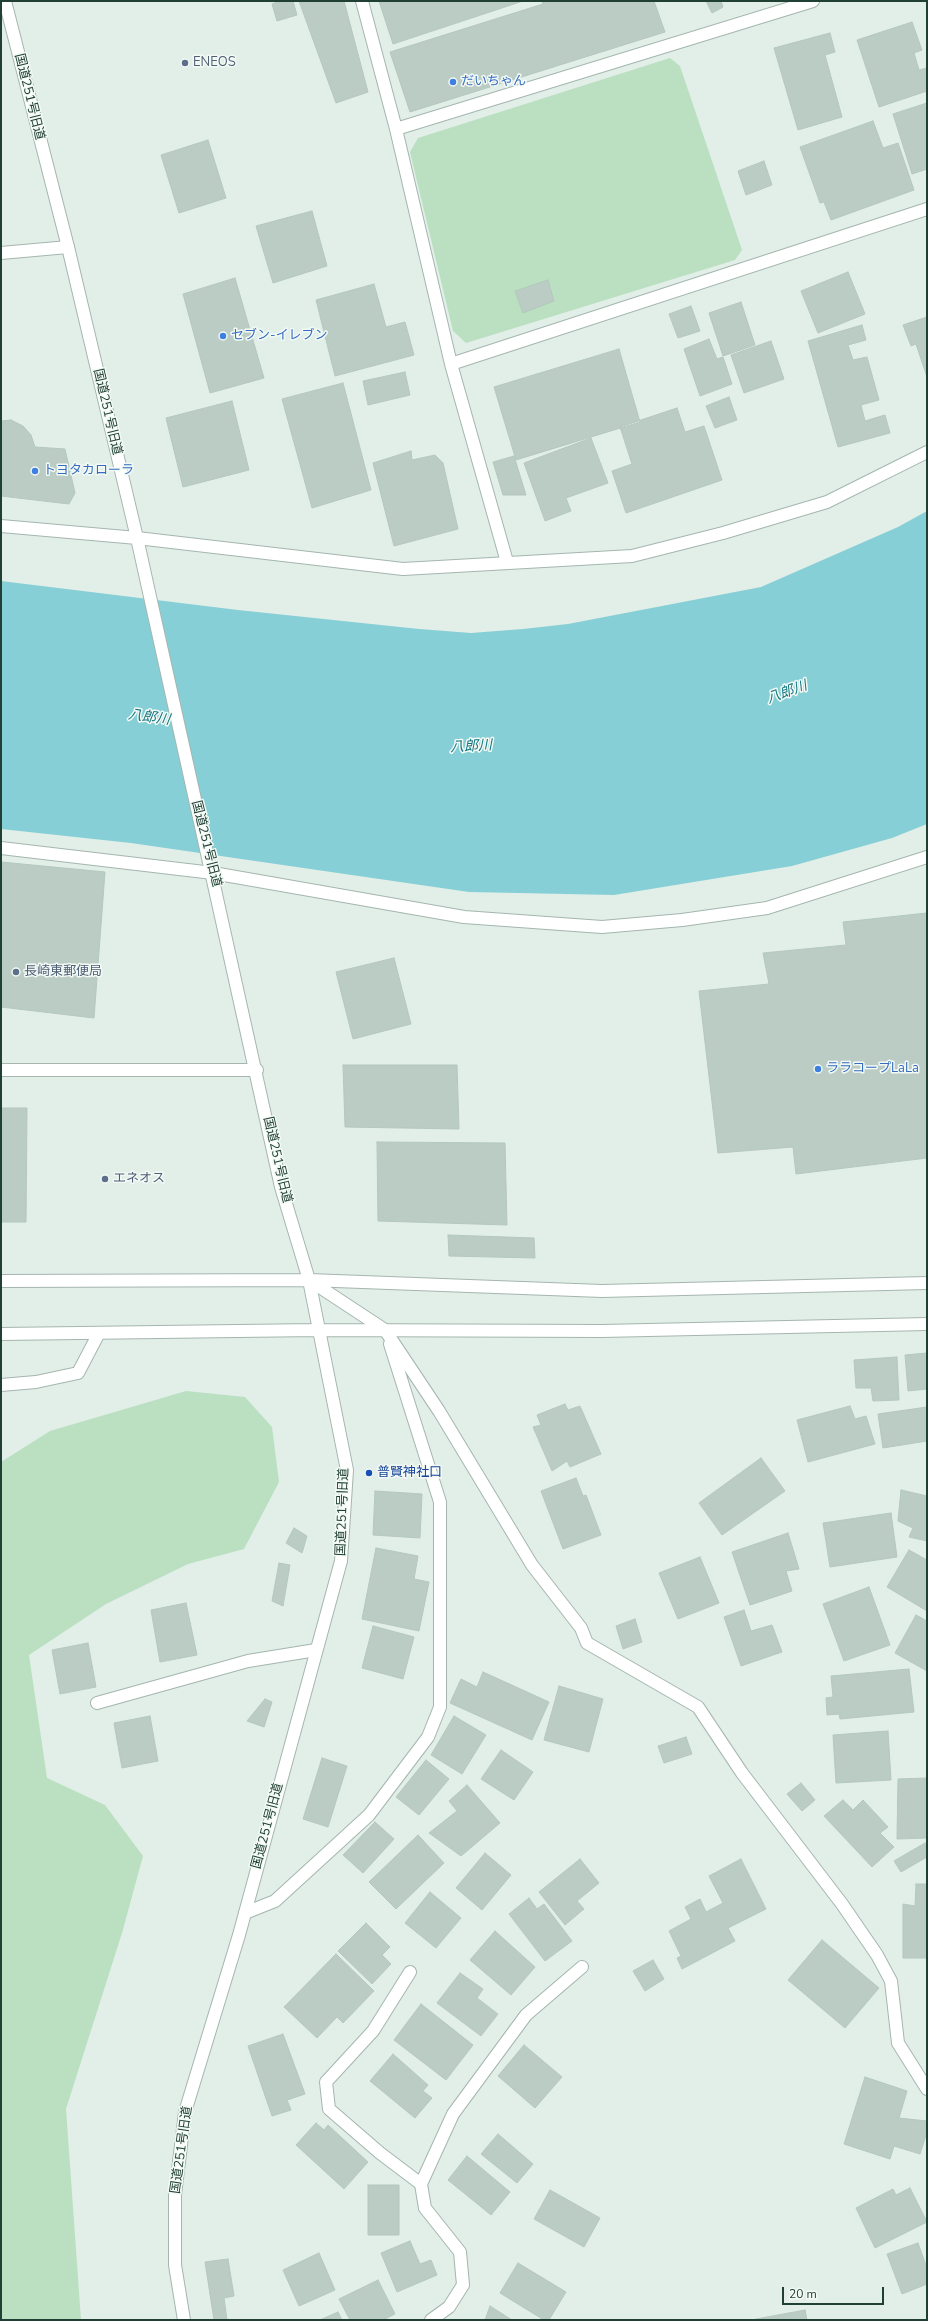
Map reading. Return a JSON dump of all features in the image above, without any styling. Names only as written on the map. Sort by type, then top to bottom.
[{"type":"street","name":"国道251号旧道","points":[[5,1],[68,247],[137,538],[282,1187],[309,1280],[317,1330],[347,1470],[341,1561],[245,1913],[185,2112],[174,2194],[175,2265],[184,2320]]},
{"type":"street","points":[[362,1],[396,129],[451,364],[507,562]]},
{"type":"street","points":[[396,129],[813,1]]},
{"type":"street","points":[[451,364],[927,209]]},
{"type":"street","points":[[1,253],[68,247]]},
{"type":"street","points":[[1,526],[137,538],[403,569],[632,556],[723,533],[828,502],[927,452]]},
{"type":"street","points":[[1,848],[213,873],[464,917],[602,927],[682,920],[767,908],[927,857]]},
{"type":"street","points":[[1,1070],[257,1070]]},
{"type":"street","points":[[1,1281],[309,1280],[602,1291],[927,1283]]},
{"type":"street","points":[[309,1280],[385,1330],[439,1410],[532,1565],[581,1628],[587,1643],[698,1708],[742,1773],[842,1904],[891,1981],[898,2043],[927,2089]]},
{"type":"street","points":[[1,1334],[317,1330],[602,1332],[927,1324]]},
{"type":"street","points":[[245,1913],[275,1901],[369,1815],[428,1737],[440,1707],[440,1502],[385,1330]]},
{"type":"street","points":[[1,1385],[36,1382],[78,1373],[99,1333]]},
{"type":"street","points":[[97,1703],[248,1661],[316,1650]]},
{"type":"street","points":[[431,2320],[449,2307],[462,2284],[460,2252],[425,2208],[421,2184],[453,2114],[526,2015],[582,1966]]},
{"type":"street","points":[[410,1972],[373,2031],[326,2082],[329,2109],[380,2153],[421,2184]]},
{"type":"green space","points":[[670,58],[680,66],[742,250],[735,260],[466,343],[453,331],[410,152],[418,138]]},
{"type":"green space","points":[[186,1391],[245,1397],[272,1427],[279,1482],[244,1549],[188,1564],[106,1604],[29,1655],[47,1778],[105,1805],[143,1856],[122,1933],[66,2109],[81,2320],[1,2320],[1,1462],[50,1431]]},
{"type":"water","name":"八郎川","points":[[927,511],[927,824],[892,838],[792,866],[614,895],[469,892],[131,843],[1,829],[1,581],[238,610],[471,633],[568,624],[761,587],[898,527]]},
{"type":"building","points":[[280,1],[293,1],[297,15],[277,21],[272,4]]},
{"type":"building","points":[[299,1],[344,1],[368,92],[336,103]]},
{"type":"building","points":[[379,1],[523,1],[393,44]]},
{"type":"building","name":"だいちゃん","points":[[542,1],[654,1],[665,32],[410,112],[390,52],[543,4]]},
{"type":"building","points":[[706,1],[721,1],[723,7],[712,13]]},
{"type":"building","points":[[912,22],[922,50],[914,53],[919,70],[927,68],[927,91],[879,107],[857,40]]},
{"type":"building","points":[[830,33],[835,52],[825,55],[842,117],[798,130],[774,48]]},
{"type":"building","points":[[927,103],[927,169],[912,174],[893,114]]},
{"type":"building","points":[[873,121],[883,148],[898,143],[914,190],[831,220],[824,202],[820,203],[800,147]]},
{"type":"building","points":[[208,140],[226,198],[179,213],[161,155]]},
{"type":"building","points":[[764,161],[772,185],[746,195],[738,171]]},
{"type":"building","points":[[312,211],[327,266],[273,283],[256,226]]},
{"type":"building","points":[[848,272],[865,314],[818,333],[801,291]]},
{"type":"building","name":"セブン-イレブン","points":[[235,278],[264,378],[210,393],[183,294]]},
{"type":"building","points":[[548,280],[554,301],[523,313],[515,291]]},
{"type":"building","points":[[374,284],[386,327],[405,322],[414,355],[335,376],[316,300]]},
{"type":"building","points":[[741,302],[755,345],[723,356],[709,313]]},
{"type":"building","points":[[691,306],[700,331],[678,338],[669,314]]},
{"type":"building","points":[[927,317],[927,377],[916,344],[911,346],[903,325]]},
{"type":"building","points":[[862,325],[866,340],[848,345],[853,360],[867,357],[879,400],[861,405],[865,421],[885,415],[890,433],[838,447],[808,341]]},
{"type":"building","points":[[709,339],[717,359],[723,357],[732,384],[700,396],[684,349]]},
{"type":"building","points":[[771,341],[784,379],[744,393],[731,355]]},
{"type":"building","points":[[619,349],[640,422],[516,460],[494,387]]},
{"type":"building","points":[[405,372],[410,395],[368,405],[363,381]]},
{"type":"building","points":[[343,383],[371,490],[312,508],[282,399]]},
{"type":"building","points":[[729,397],[737,420],[715,428],[706,406]]},
{"type":"building","points":[[232,401],[249,470],[183,487],[166,418]]},
{"type":"building","points":[[677,408],[685,432],[704,426],[722,480],[626,513],[612,471],[632,464],[620,427]]},
{"type":"building","name":"トヨタカローラ","points":[[11,420],[23,426],[31,435],[35,447],[65,449],[75,493],[69,504],[1,496],[1,421]]},
{"type":"building","points":[[591,438],[608,483],[566,498],[571,511],[545,521],[524,463]]},
{"type":"building","points":[[411,451],[412,460],[435,455],[443,463],[458,529],[394,546],[373,463]]},
{"type":"building","points":[[514,456],[526,495],[503,495],[493,462]]},
{"type":"building","name":"長崎東郵便局","points":[[1,862],[105,872],[94,1018],[1,1007]]},
{"type":"building","name":"ララコープLaLa","points":[[927,913],[927,1158],[796,1174],[793,1147],[718,1153],[699,991],[769,984],[763,953],[846,945],[843,922]]},
{"type":"building","points":[[394,958],[411,1024],[353,1039],[336,972]]},
{"type":"building","points":[[343,1065],[457,1065],[459,1129],[345,1127]]},
{"type":"building","points":[[1,1108],[27,1108],[26,1222],[1,1222]]},
{"type":"building","points":[[377,1142],[505,1143],[507,1225],[378,1221]]},
{"type":"building","points":[[448,1235],[534,1238],[535,1258],[449,1256]]},
{"type":"building","points":[[927,1353],[927,1389],[908,1391],[905,1355]]},
{"type":"building","points":[[897,1357],[899,1400],[873,1401],[871,1388],[856,1388],[854,1360]]},
{"type":"building","points":[[565,1404],[568,1410],[580,1406],[601,1454],[570,1467],[567,1461],[552,1471],[533,1427],[541,1425],[537,1415]]},
{"type":"building","points":[[850,1406],[855,1419],[866,1416],[875,1444],[808,1462],[797,1420]]},
{"type":"building","points":[[927,1407],[927,1441],[883,1448],[878,1414]]},
{"type":"building","points":[[761,1458],[785,1491],[722,1535],[699,1503]]},
{"type":"building","points":[[576,1478],[583,1496],[586,1495],[601,1535],[563,1549],[541,1491]]},
{"type":"building","points":[[901,1490],[927,1496],[927,1541],[909,1537],[913,1528],[898,1521]]},
{"type":"building","points":[[375,1491],[422,1494],[420,1538],[373,1535]]},
{"type":"building","points":[[891,1513],[897,1557],[830,1567],[823,1523]]},
{"type":"building","points":[[294,1528],[307,1536],[302,1553],[286,1543]]},
{"type":"building","points":[[788,1533],[799,1569],[786,1571],[792,1591],[750,1605],[732,1552]]},
{"type":"building","points":[[376,1548],[418,1556],[414,1579],[429,1582],[419,1631],[362,1619]]},
{"type":"building","points":[[909,1550],[927,1560],[927,1611],[887,1587]]},
{"type":"building","points":[[700,1557],[719,1603],[678,1619],[659,1573]]},
{"type":"building","points":[[279,1563],[290,1565],[283,1606],[272,1601]]},
{"type":"building","points":[[869,1587],[890,1645],[844,1661],[823,1604]]},
{"type":"building","points":[[186,1603],[197,1655],[160,1662],[151,1610]]},
{"type":"building","points":[[744,1610],[751,1631],[772,1625],[782,1652],[741,1666],[724,1617]]},
{"type":"building","points":[[916,1615],[927,1621],[927,1671],[895,1653]]},
{"type":"building","points":[[635,1619],[642,1642],[623,1649],[616,1626]]},
{"type":"building","points":[[373,1626],[414,1637],[403,1679],[362,1668]]},
{"type":"building","points":[[88,1643],[96,1687],[60,1694],[52,1650]]},
{"type":"building","points":[[909,1669],[914,1712],[840,1719],[839,1714],[827,1715],[826,1698],[833,1697],[831,1676]]},
{"type":"building","points":[[483,1672],[549,1702],[532,1740],[450,1703],[461,1679],[477,1687]]},
{"type":"building","points":[[559,1686],[603,1699],[589,1752],[544,1740]]},
{"type":"building","points":[[265,1699],[272,1702],[264,1727],[247,1721]]},
{"type":"building","points":[[150,1716],[158,1761],[122,1768],[114,1723]]},
{"type":"building","points":[[454,1716],[486,1735],[462,1774],[431,1755]]},
{"type":"building","points":[[888,1731],[891,1780],[836,1783],[833,1735]]},
{"type":"building","points":[[686,1737],[692,1754],[664,1763],[658,1746]]},
{"type":"building","points":[[501,1750],[533,1772],[514,1800],[481,1779]]},
{"type":"building","points":[[322,1758],[347,1766],[328,1827],[303,1819]]},
{"type":"building","points":[[426,1760],[449,1779],[419,1815],[396,1797]]},
{"type":"building","points":[[927,1778],[927,1838],[897,1839],[898,1779]]},
{"type":"building","points":[[801,1783],[815,1800],[802,1811],[787,1794]]},
{"type":"building","points":[[467,1785],[500,1823],[461,1856],[429,1833],[457,1811],[449,1801]]},
{"type":"building","points":[[843,1800],[853,1810],[863,1800],[888,1827],[880,1833],[894,1847],[872,1867],[824,1816]]},
{"type":"building","points":[[375,1822],[394,1839],[363,1873],[343,1855]]},
{"type":"building","points":[[418,1835],[444,1863],[396,1909],[369,1882]]},
{"type":"building","points":[[925,1843],[927,1857],[901,1872],[894,1861]]},
{"type":"building","points":[[485,1853],[511,1875],[482,1910],[456,1888]]},
{"type":"building","points":[[580,1859],[599,1883],[577,1901],[584,1909],[565,1925],[539,1892]]},
{"type":"building","points":[[741,1859],[766,1909],[728,1928],[735,1941],[682,1969],[677,1958],[681,1956],[669,1931],[691,1919],[685,1907],[700,1899],[706,1912],[723,1903],[709,1876]]},
{"type":"building","points":[[916,1884],[927,1884],[927,1958],[903,1958],[903,1904],[915,1906]]},
{"type":"building","points":[[430,1892],[461,1918],[436,1948],[405,1923]]},
{"type":"building","points":[[529,1898],[537,1909],[544,1904],[572,1941],[545,1961],[509,1914]]},
{"type":"building","points":[[366,1923],[390,1947],[382,1955],[391,1964],[372,1984],[338,1951]]},
{"type":"building","points":[[495,1931],[535,1967],[511,1995],[470,1960]]},
{"type":"building","points":[[822,1940],[879,1988],[845,2028],[788,1980]]},
{"type":"building","points":[[336,1954],[374,1991],[343,2023],[337,2017],[317,2038],[284,2007]]},
{"type":"building","points":[[653,1960],[664,1979],[645,1991],[633,1971]]},
{"type":"building","points":[[460,1973],[483,1989],[477,1998],[498,2014],[481,2036],[437,2003]]},
{"type":"building","points":[[421,2004],[473,2045],[446,2080],[394,2040]]},
{"type":"building","points":[[283,2034],[305,2094],[287,2100],[291,2110],[272,2116],[248,2046]]},
{"type":"building","points":[[524,2045],[562,2077],[535,2108],[498,2076]]},
{"type":"building","points":[[393,2054],[428,2085],[423,2091],[432,2098],[415,2118],[370,2081]]},
{"type":"building","points":[[865,2077],[907,2091],[899,2118],[927,2121],[927,2132],[920,2154],[894,2146],[890,2159],[844,2144]]},
{"type":"building","points":[[316,2123],[324,2130],[328,2125],[368,2162],[344,2189],[296,2145]]},
{"type":"building","points":[[498,2134],[533,2164],[517,2183],[481,2154]]},
{"type":"building","points":[[467,2156],[510,2192],[491,2215],[448,2180]]},
{"type":"building","points":[[368,2185],[399,2185],[399,2235],[368,2235]]},
{"type":"building","points":[[910,2188],[927,2222],[875,2248],[856,2208],[893,2189],[896,2195]]},
{"type":"building","points":[[550,2190],[600,2218],[584,2247],[534,2219]]},
{"type":"building","points":[[410,2241],[420,2264],[431,2260],[437,2275],[397,2292],[381,2253]]},
{"type":"building","points":[[918,2243],[927,2268],[927,2284],[902,2294],[887,2254]]},
{"type":"building","points":[[319,2253],[335,2290],[299,2306],[283,2270]]},
{"type":"building","points":[[228,2259],[234,2296],[224,2298],[227,2320],[214,2320],[205,2262]]},
{"type":"building","points":[[518,2263],[566,2292],[549,2320],[544,2320],[500,2293]]},
{"type":"building","points":[[378,2280],[395,2314],[383,2320],[350,2320],[339,2299]]},
{"type":"building","points":[[490,2306],[512,2320],[485,2320]]},
{"type":"building","points":[[805,2310],[807,2320],[751,2320]]},
{"type":"building","points":[[338,2312],[342,2320],[320,2320]]},
{"type":"place","name":"ENEOS","points":[[185,63]]},
{"type":"place","name":"だいちゃん","points":[[453,82]]},
{"type":"place","name":"セブン-イレブン","points":[[223,336]]},
{"type":"place","name":"トヨタカローラ","points":[[35,471]]},
{"type":"place","name":"長崎東郵便局","points":[[16,972]]},
{"type":"place","name":"ララコープLaLa","points":[[818,1069]]},
{"type":"place","name":"エネオス","points":[[105,1179]]},
{"type":"place","name":"普賢神社口","points":[[369,1473]]}]
